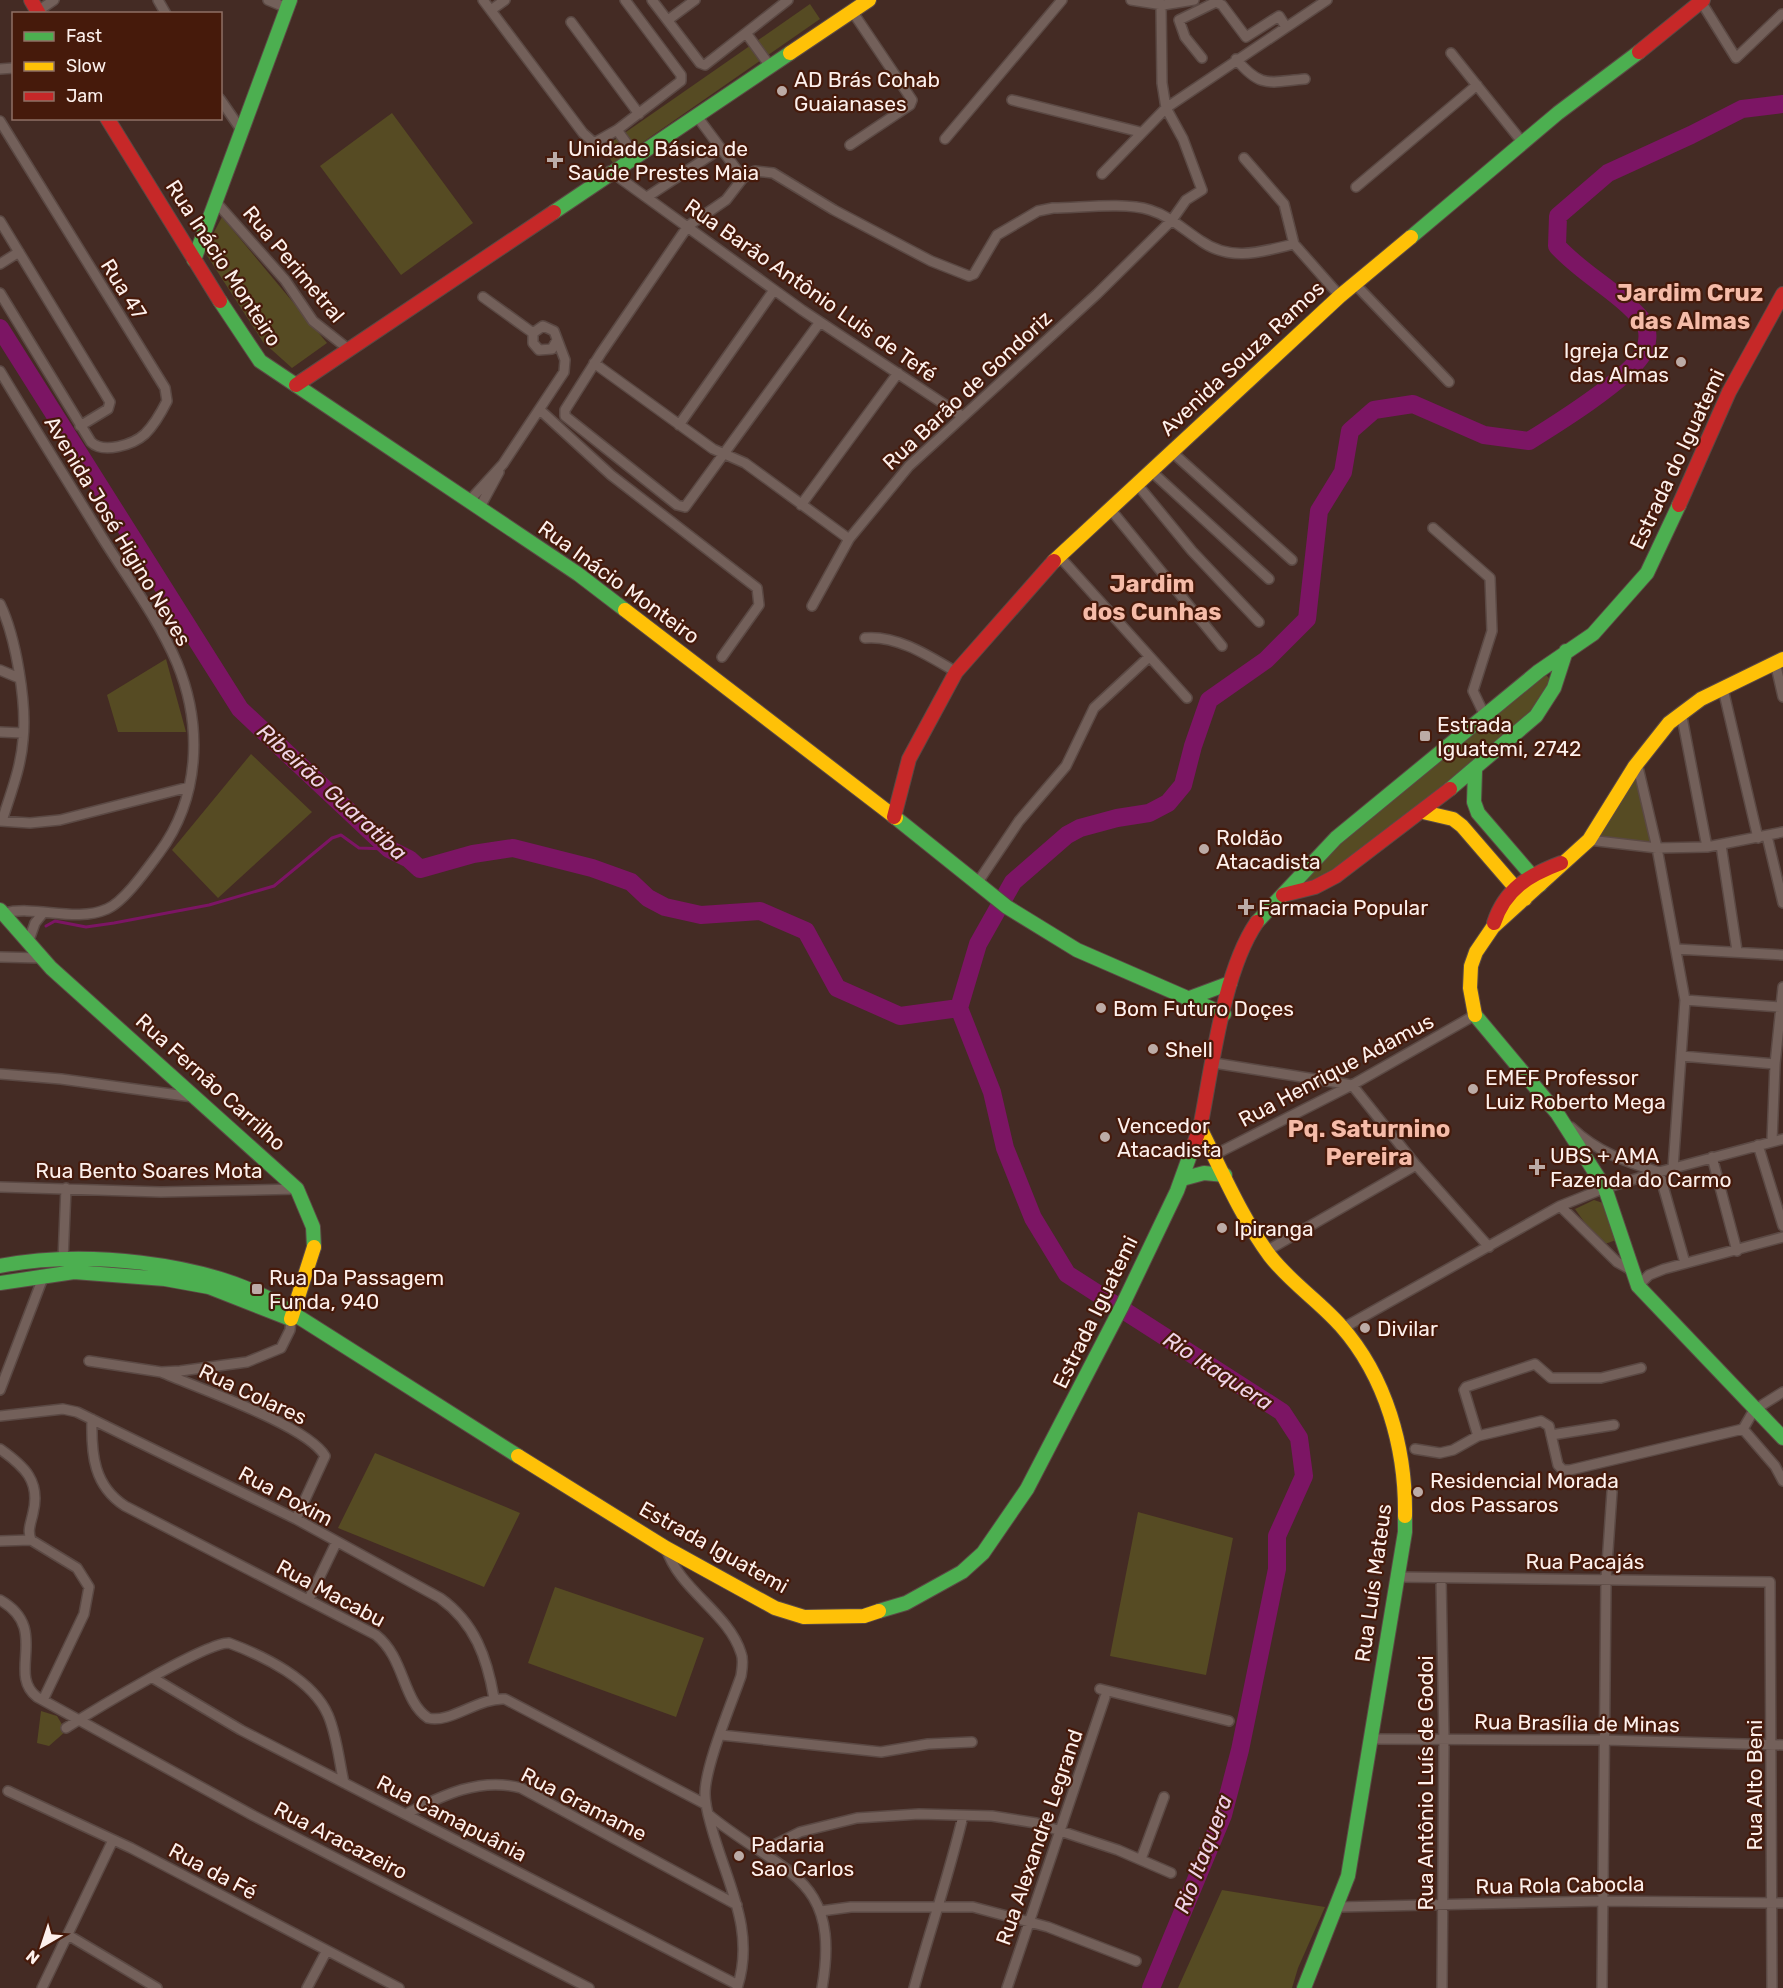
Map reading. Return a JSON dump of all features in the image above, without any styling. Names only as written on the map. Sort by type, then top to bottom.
[{"type":"street","points":[[36,8],[54,0]]},
{"type":"street","points":[[194,260],[289,4],[268,0]]},
{"type":"street","points":[[483,0],[591,142],[596,142],[616,130],[680,83],[681,75],[625,0]]},
{"type":"street","points":[[491,10],[505,0]]},
{"type":"street","points":[[652,0],[700,63],[708,64],[788,1]]},
{"type":"street","points":[[668,20],[695,0]]},
{"type":"street","points":[[296,385],[347,348],[610,171],[869,0]]},
{"type":"street","points":[[945,139],[1062,0]]},
{"type":"street","points":[[1131,0],[1161,4],[1194,0]]},
{"type":"street","points":[[1102,174],[1140,132],[1166,108],[1327,0]]},
{"type":"street","points":[[1701,1],[1736,58],[1782,14]]},
{"type":"street","name":"Avenida Souza Ramos","points":[[894,817],[909,759],[956,672],[1059,556],[1355,284],[1558,113],[1701,1]]},
{"type":"street","points":[[1202,58],[1179,24],[1182,16],[1216,2],[1222,5],[1246,37],[1279,16],[1286,27]]},
{"type":"street","points":[[1161,4],[1162,83],[1166,108]]},
{"type":"street","points":[[850,144],[910,105],[912,100],[852,11]]},
{"type":"street","points":[[571,22],[639,114]]},
{"type":"street","points":[[1161,35],[1182,30]]},
{"type":"street","points":[[746,33],[770,66]]},
{"type":"street","points":[[1451,52],[1523,143]]},
{"type":"street","points":[[1236,59],[1253,78],[1263,82],[1305,79]]},
{"type":"street","points":[[1356,187],[1477,85]]},
{"type":"street","points":[[1012,100],[1140,132]]},
{"type":"street","points":[[222,102],[242,131]]},
{"type":"street","name":"Rua Barão de Gondoriz","points":[[812,606],[849,539],[909,466],[1097,294],[1172,220],[1186,200],[1202,190],[1183,140],[1166,108]]},
{"type":"street","points":[[696,115],[743,178]]},
{"type":"street","name":"Rua Inácio Monteiro","points":[[107,120],[255,356],[475,503],[587,582],[894,817],[1007,907],[1077,950],[1224,1014]]},
{"type":"street","name":"Rua 47","points":[[0,121],[167,393],[163,410],[141,436],[120,445],[98,448]]},
{"type":"street","points":[[616,130],[635,155]]},
{"type":"street","points":[[647,197],[720,149]]},
{"type":"street","points":[[1244,158],[1284,204],[1294,244],[1340,297]]},
{"type":"street","name":"Rua Barão Antônio Luis de Tefé","points":[[610,171],[774,290],[962,416]]},
{"type":"street","points":[[820,322],[687,506],[677,505],[565,416],[565,410],[594,363],[688,226],[726,200],[743,178],[755,171],[768,171],[834,210],[931,261],[969,276],[974,274],[997,235],[1038,211],[1137,207],[1172,220],[1221,252],[1249,254],[1294,244]]},
{"type":"street","name":"Rua Perimetral","points":[[215,201],[285,280],[314,321],[347,348]]},
{"type":"street","points":[[0,221],[110,402],[108,409],[80,426]]},
{"type":"street","points":[[0,264],[19,252]]},
{"type":"street","points":[[1355,284],[1449,382]]},
{"type":"street","points":[[679,425],[774,290]]},
{"type":"street","name":"Avenida José Higino Neves","points":[[0,293],[80,426],[98,448]]},
{"type":"street","name":"Estrada do Iguatemi","points":[[1200,1128],[1230,983],[1249,936],[1264,913],[1336,838],[1539,671],[1593,634],[1647,573],[1680,509],[1729,392],[1783,294]]},
{"type":"street","points":[[483,297],[533,333]]},
{"type":"street","points":[[475,503],[540,410],[566,367],[563,352],[554,331],[549,327],[540,327],[533,333],[533,343],[539,350],[552,349],[557,340]]},
{"type":"street","points":[[594,363],[713,449],[745,463],[849,539]]},
{"type":"street","name":"Avenida José Higino Neves","points":[[0,371],[177,663],[195,734],[195,757],[181,815],[171,836],[116,905],[94,914],[2,911]]},
{"type":"street","points":[[801,505],[898,373]]},
{"type":"street","points":[[540,410],[611,475],[757,588],[759,605],[722,657]]},
{"type":"street","points":[[1172,452],[1292,560]]},
{"type":"street","points":[[1151,471],[1269,579]]},
{"type":"street","points":[[1137,483],[1192,551],[1259,622]]},
{"type":"street","points":[[1111,510],[1222,646]]},
{"type":"street","points":[[1433,528],[1490,578],[1492,631],[1473,691],[1485,716]]},
{"type":"street","points":[[1059,556],[1187,698]]},
{"type":"street","points":[[0,604],[11,636],[19,678],[23,733],[18,771],[1,821],[30,823],[60,820],[189,787]]},
{"type":"street","points":[[865,638],[877,637],[896,642],[956,672]]},
{"type":"street","points":[[1283,895],[1315,887],[1344,871],[1475,771],[1536,716],[1554,688],[1566,651]]},
{"type":"street","points":[[978,882],[1019,821],[1066,766],[1094,708],[1149,657]]},
{"type":"street","points":[[1783,697],[1779,661],[1701,699],[1681,712],[1656,737],[1637,763],[1589,840],[1493,927],[1480,945],[1471,966],[1470,988],[1475,1015],[1557,1113],[1605,1188],[1638,1286],[1783,1438]]},
{"type":"street","points":[[0,670],[19,678]]},
{"type":"street","points":[[1539,671],[1550,677],[1554,688]]},
{"type":"street","points":[[1724,689],[1762,837],[1783,903]]},
{"type":"street","points":[[1681,712],[1707,847]]},
{"type":"street","points":[[0,732],[23,733]]},
{"type":"street","points":[[1637,763],[1657,848],[1684,1000],[1673,1168]]},
{"type":"street","points":[[1475,771],[1473,792],[1478,813],[1540,885]]},
{"type":"street","points":[[1424,812],[1453,819],[1462,826],[1525,899]]},
{"type":"street","points":[[1462,826],[1465,816],[1478,813]]},
{"type":"street","points":[[1589,840],[1657,848],[1707,847],[1783,832]]},
{"type":"street","points":[[1721,845],[1737,951]]},
{"type":"street","points":[[1493,927],[1497,914],[1515,887],[1531,874],[1568,860]]},
{"type":"street","points":[[1303,870],[1306,881],[1315,887]]},
{"type":"street","name":"Rua Fernão Carrilho","points":[[2,911],[41,958],[297,1189],[312,1216],[315,1231],[310,1266],[292,1314]]},
{"type":"street","points":[[28,943],[35,923],[43,913]]},
{"type":"street","points":[[1676,949],[1737,951],[1783,956]]},
{"type":"street","points":[[0,957],[41,958]]},
{"type":"street","points":[[1187,999],[1230,983]]},
{"type":"street","points":[[1773,1141],[1776,1064],[1783,987]]},
{"type":"street","points":[[1684,1000],[1780,1007]]},
{"type":"street","name":"Rua Henrique Adamus","points":[[1214,1155],[1352,1085],[1475,1015]]},
{"type":"street","points":[[1681,1056],[1776,1064]]},
{"type":"street","points":[[1214,1063],[1352,1085],[1416,1165],[1489,1247]]},
{"type":"street","points":[[0,1074],[61,1079],[193,1097]]},
{"type":"street","points":[[1557,1113],[1596,1148],[1659,1172]]},
{"type":"street","name":"Rua Luís Mateus","points":[[1200,1128],[1280,1268],[1343,1328],[1378,1380],[1406,1477],[1406,1515],[1398,1577],[1356,1834],[1338,1907],[1304,1988]]},
{"type":"street","name":"Estrada Iguatemi","points":[[292,1314],[666,1548],[776,1608],[804,1617],[864,1616],[906,1603],[939,1587],[962,1572],[983,1552],[1002,1527],[1050,1448],[1122,1306],[1182,1179],[1200,1128]]},
{"type":"street","points":[[1343,1328],[1560,1206],[1605,1188],[1758,1144],[1783,1139]]},
{"type":"street","points":[[1758,1144],[1783,1226]]},
{"type":"street","points":[[1712,1157],[1737,1251]]},
{"type":"street","points":[[1268,1250],[1416,1165]]},
{"type":"street","points":[[1659,1172],[1685,1263]]},
{"type":"street","points":[[1182,1179],[1204,1173],[1225,1175]]},
{"type":"street","name":"Rua Bento Soares Mota","points":[[0,1187],[161,1192],[297,1189]]},
{"type":"street","points":[[63,1260],[66,1188]]},
{"type":"street","points":[[1560,1206],[1617,1262],[1633,1271]]},
{"type":"street","points":[[1638,1286],[1649,1275],[1783,1237]]},
{"type":"street","points":[[0,1266],[63,1260],[188,1270],[241,1285],[292,1314]]},
{"type":"street","points":[[0,1283],[74,1272],[165,1279],[209,1287],[292,1314]]},
{"type":"street","points":[[0,1390],[44,1275]]},
{"type":"street","points":[[89,1361],[161,1372],[247,1362],[274,1353],[287,1341],[292,1314]]},
{"type":"street","points":[[1478,1436],[1464,1390],[1466,1387],[1535,1365],[1551,1378],[1600,1378],[1641,1368]]},
{"type":"street","name":"Rua Colares","points":[[161,1372],[294,1431],[315,1443],[325,1456],[296,1519]]},
{"type":"street","points":[[1415,1449],[1440,1453],[1454,1450],[1478,1436],[1541,1421],[1549,1426],[1558,1465],[1563,1470],[1570,1470],[1743,1429],[1754,1410],[1783,1392]]},
{"type":"street","name":"Rua Poxim","points":[[0,1416],[63,1409],[92,1419],[296,1519],[452,1606],[476,1635],[482,1648],[495,1698]]},
{"type":"street","name":"Rua Macabu","points":[[92,1419],[95,1464],[100,1482],[111,1497],[163,1526],[366,1628],[388,1644],[417,1707],[428,1718],[443,1718],[495,1698]]},
{"type":"street","points":[[1551,1436],[1614,1425]]},
{"type":"street","points":[[1743,1429],[1775,1466],[1783,1481]]},
{"type":"street","points":[[0,1449],[28,1471],[35,1484],[35,1504],[28,1531],[31,1540]]},
{"type":"street","points":[[1602,1988],[1606,1579],[1612,1492]]},
{"type":"street","points":[[0,1541],[31,1540],[82,1572],[90,1591],[84,1614],[43,1700],[33,1694],[26,1684],[26,1635],[21,1618],[12,1607],[0,1600]]},
{"type":"street","points":[[309,1599],[336,1543]]},
{"type":"street","points":[[666,1548],[676,1569],[723,1624],[741,1652],[741,1676],[707,1776],[705,1804],[737,1905],[744,1942],[737,1986]]},
{"type":"street","name":"Rua Pacajás","points":[[1398,1577],[1770,1582]]},
{"type":"street","name":"Rua Antônio Luís de Godoi","points":[[1441,1578],[1444,1740],[1442,1988]]},
{"type":"street","name":"Rua Alto Beni","points":[[1770,1582],[1772,1988]]},
{"type":"street","points":[[66,1728],[205,1650],[225,1643],[289,1672],[306,1684],[326,1711],[344,1783]]},
{"type":"street","name":"Rua Camapuânia","points":[[153,1678],[241,1730],[408,1813],[737,1986]]},
{"type":"street","name":"Rua Alexandre Legrand","points":[[1007,1988],[1061,1832],[1102,1693],[1229,1720]]},
{"type":"street","points":[[495,1698],[515,1703],[705,1804]]},
{"type":"street","name":"Rua Aracazeiro","points":[[43,1700],[265,1821],[589,1988]]},
{"type":"street","points":[[721,1736],[881,1752],[928,1744],[972,1742]]},
{"type":"street","name":"Rua Brasília de Minas","points":[[1370,1739],[1605,1740],[1783,1745]]},
{"type":"street","name":"Rua Gramame","points":[[408,1813],[467,1787],[499,1784],[522,1788],[737,1905]]},
{"type":"street","name":"Rua da Fé","points":[[8,1791],[113,1840],[399,1988]]},
{"type":"street","points":[[1141,1859],[1164,1797]]},
{"type":"street","points":[[708,1814],[731,1833],[778,1861],[818,1902],[827,1949],[822,1988]]},
{"type":"street","points":[[762,1851],[800,1832],[856,1818],[919,1814],[1021,1819],[1141,1859],[1172,1873]]},
{"type":"street","points":[[914,1988],[927,1939],[940,1906],[963,1816]]},
{"type":"street","points":[[42,1988],[113,1840]]},
{"type":"street","name":"Rua Rola Cabocla","points":[[1338,1907],[1603,1901],[1783,1903]]},
{"type":"street","points":[[821,1911],[851,1907],[921,1909],[940,1906],[973,1906],[1031,1921],[1136,1961]]},
{"type":"street","points":[[68,1935],[157,1988]]},
{"type":"street","points":[[307,1988],[326,1952]]},
{"type":"shaded area","points":[[810,4],[820,19],[613,163],[603,148]]},
{"type":"shaded area","points":[[392,113],[473,223],[401,275],[320,166]]},
{"type":"shaded area","points":[[222,217],[327,343],[292,368],[263,342],[204,251]]},
{"type":"shaded area","points":[[166,659],[186,732],[118,732],[107,695]]},
{"type":"shaded area","points":[[1544,673],[1552,681],[1546,704],[1423,812],[1309,884],[1304,878],[1336,838]]},
{"type":"shaded area","points":[[251,754],[312,812],[218,898],[172,850]]},
{"type":"shaded area","points":[[1637,765],[1656,847],[1591,839]]},
{"type":"shaded area","points":[[1594,1200],[1603,1203],[1616,1240],[1605,1244],[1590,1230],[1575,1209]]},
{"type":"shaded area","points":[[375,1453],[520,1513],[484,1587],[338,1528]]},
{"type":"shaded area","points":[[1138,1512],[1233,1538],[1206,1675],[1110,1656]]},
{"type":"shaded area","points":[[555,1587],[704,1638],[676,1717],[528,1663]]},
{"type":"shaded area","points":[[41,1711],[57,1716],[66,1731],[49,1746],[37,1743]]},
{"type":"shaded area","points":[[1222,1890],[1325,1907],[1298,1968],[1292,1988],[1178,1988]]},
{"type":"waterway","points":[[959,1008],[978,944],[1013,882],[1067,835],[1080,828],[1117,818],[1149,813],[1168,803],[1183,785],[1193,746],[1209,700],[1266,660],[1307,619],[1319,511],[1343,472],[1350,431],[1374,410],[1413,404],[1484,435],[1529,441],[1606,389],[1633,366],[1642,355],[1647,343],[1647,329],[1633,310],[1557,246],[1558,216],[1608,173],[1742,109],[1783,104]]},
{"type":"waterway","name":"Ribeirão Guaratiba","points":[[0,328],[240,709],[389,849],[409,859],[420,869],[473,854],[513,848],[592,868],[631,882],[648,898],[665,907],[701,915],[760,911],[806,931],[837,988],[900,1016],[959,1008]]},
{"type":"waterway","points":[[46,926],[55,921],[86,927],[114,923],[209,905],[274,886],[332,838],[341,835],[359,848],[389,849]]},
{"type":"waterway","name":"Rio Itaquera","points":[[959,1008],[992,1092],[1005,1148],[1033,1218],[1067,1274],[1282,1412],[1299,1438],[1304,1476],[1277,1536],[1277,1569],[1240,1750],[1223,1815],[1151,1988]]},
{"type":"traffic: fast","points":[[194,260],[290,0]]},
{"type":"traffic: fast","points":[[1411,237],[1558,113],[1639,52]]},
{"type":"traffic: fast","points":[[554,212],[790,53]]},
{"type":"traffic: fast","points":[[220,301],[260,361],[578,574],[625,610]]},
{"type":"traffic: fast","points":[[1257,922],[1336,838],[1539,671],[1593,634],[1647,573],[1679,505]]},
{"type":"traffic: fast","points":[[1450,789],[1536,716],[1554,688],[1566,651]]},
{"type":"traffic: fast","points":[[1475,771],[1474,802],[1478,813],[1540,885]]},
{"type":"traffic: fast","points":[[896,818],[1007,907],[1077,950],[1224,1014]]},
{"type":"traffic: fast","points":[[0,910],[51,968],[297,1189],[313,1227],[314,1247]]},
{"type":"traffic: fast","points":[[1187,999],[1230,983]]},
{"type":"traffic: fast","points":[[1475,1015],[1557,1113],[1605,1188],[1638,1286],[1783,1438]]},
{"type":"traffic: fast","points":[[879,1611],[906,1603],[962,1572],[983,1553],[1027,1489],[1122,1306],[1177,1191],[1194,1144]]},
{"type":"traffic: fast","points":[[1182,1179],[1204,1173],[1225,1175]]},
{"type":"traffic: fast","points":[[0,1266],[67,1259],[141,1263],[178,1268],[246,1288],[275,1302],[518,1456]]},
{"type":"traffic: fast","points":[[0,1283],[74,1272],[165,1279],[209,1287],[288,1318]]},
{"type":"traffic: fast","points":[[1304,1988],[1348,1876],[1405,1532],[1405,1516]]},
{"type":"traffic: slow","points":[[790,53],[869,0]]},
{"type":"traffic: slow","points":[[1054,561],[1340,296],[1411,237]]},
{"type":"traffic: slow","points":[[625,610],[896,818]]},
{"type":"traffic: slow","points":[[1475,1015],[1470,988],[1471,966],[1476,952],[1493,927],[1589,840],[1635,766],[1669,723],[1701,699],[1783,659]]},
{"type":"traffic: slow","points":[[1423,812],[1453,819],[1462,826],[1525,899]]},
{"type":"traffic: slow","points":[[1200,1128],[1241,1210],[1270,1256],[1341,1326],[1357,1346],[1370,1368],[1381,1391],[1397,1439],[1402,1465],[1405,1516]]},
{"type":"traffic: slow","points":[[291,1319],[314,1247]]},
{"type":"traffic: slow","points":[[518,1456],[666,1548],[775,1608],[804,1617],[864,1616],[879,1611]]},
{"type":"traffic: jam","points":[[31,0],[38,12]]},
{"type":"traffic: jam","points":[[1639,52],[1703,0]]},
{"type":"traffic: jam","points":[[108,120],[220,301]]},
{"type":"traffic: jam","points":[[296,385],[554,212]]},
{"type":"traffic: jam","points":[[1679,505],[1729,392],[1783,294]]},
{"type":"traffic: jam","points":[[894,817],[909,759],[956,672],[1054,561]]},
{"type":"traffic: jam","points":[[1283,895],[1315,887],[1336,876],[1450,789]]},
{"type":"traffic: jam","points":[[1494,923],[1512,892],[1529,878],[1561,863]]},
{"type":"traffic: jam","points":[[1194,1144],[1200,1128],[1227,993],[1245,942],[1257,922]]},
{"type":"place","name":"AD Brás Cohab Guaianases","points":[[782,91]]},
{"type":"place","name":"Unidade Básica de Saúde Prestes Maia","points":[[555,160]]},
{"type":"place","name":"Igreja Cruz das Almas","points":[[1681,362]]},
{"type":"place","name":"Estrada Iguatemi, 2742","points":[[1425,736]]},
{"type":"place","name":"Roldão Atacadista","points":[[1204,849]]},
{"type":"place","name":"Farmacia Popular","points":[[1246,907]]},
{"type":"place","name":"Bom Futuro Doçes","points":[[1101,1008]]},
{"type":"place","name":"Shell","points":[[1153,1049]]},
{"type":"place","name":"EMEF Professor Luiz Roberto Mega","points":[[1473,1089]]},
{"type":"place","name":"Vencedor Atacadista","points":[[1105,1137]]},
{"type":"place","name":"UBS + AMA Fazenda do Carmo","points":[[1537,1167]]},
{"type":"place","name":"Ipiranga","points":[[1222,1228]]},
{"type":"place","name":"Rua Da Passagem Funda, 940","points":[[257,1289]]},
{"type":"place","name":"Divilar","points":[[1365,1328]]},
{"type":"place","name":"Residencial Morada dos Passaros","points":[[1418,1492]]},
{"type":"place","name":"Padaria Sao Carlos","points":[[739,1856]]},
{"type":"district","name":"Jardim Cruz das Almas","points":[[1690,307]]},
{"type":"district","name":"Jardim dos Cunhas","points":[[1152,598]]},
{"type":"district","name":"Pq. Saturnino Pereira","points":[[1369,1143]]}]
